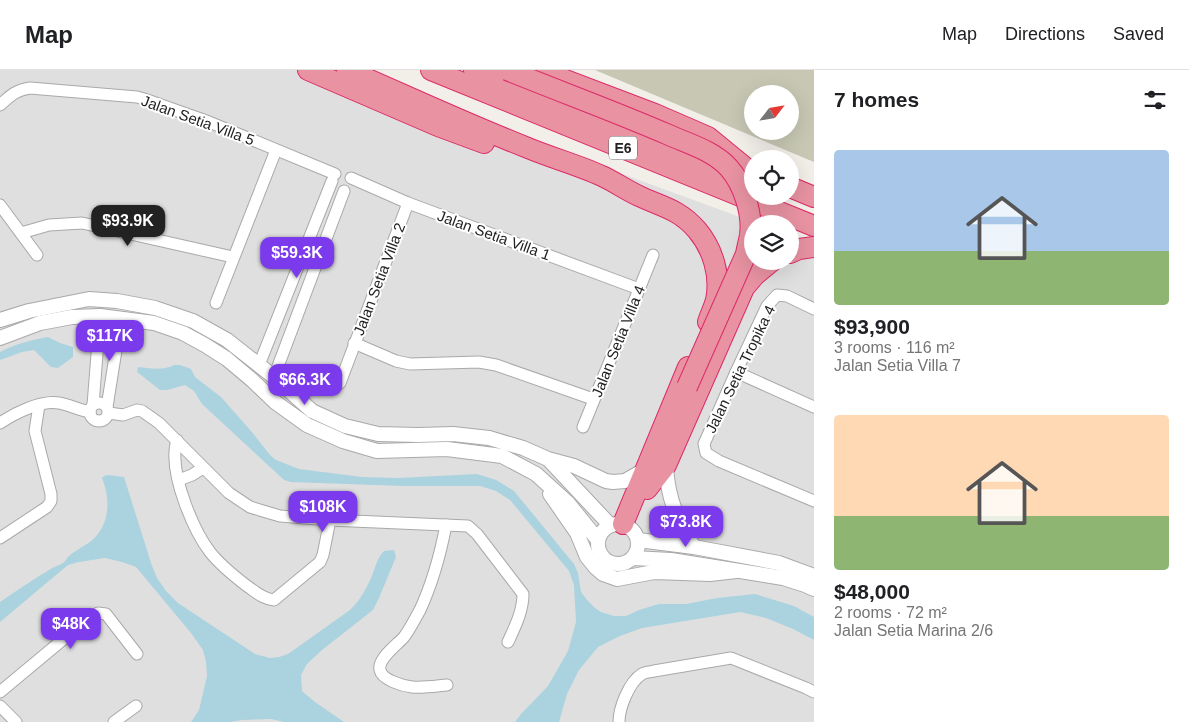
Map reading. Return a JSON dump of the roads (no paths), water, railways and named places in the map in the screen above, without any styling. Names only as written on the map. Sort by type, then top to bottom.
[{"type":"highway","points":[[308,70],[455,132],[595,185],[639,196]]},
{"type":"highway","points":[[347,70],[527,148],[601,176],[639,196],[674,210],[698,230],[707,244],[717,271],[716,301],[656,467],[626,530]]},
{"type":"highway","name":"E6","points":[[432,70],[814,226]]},
{"type":"highway","name":"E6","points":[[474,70],[744,178]]},
{"type":"highway","points":[[507,70],[631,118],[703,150],[724,163],[735,176],[745,196],[749,212],[750,234],[746,254],[687,387],[647,489]]},
{"type":"highway","points":[[539,70],[708,136],[744,166]]},
{"type":"highway","points":[[799,191],[814,197]]},
{"type":"highway","points":[[799,199],[814,205]]},
{"type":"highway","points":[[799,249],[814,247]]},
{"type":"highway","points":[[626,530],[744,288],[761,270]]},
{"type":"street","name":"Jalan Setia Villa 5","points":[[0,105],[21,89],[30,88],[137,97],[208,122],[276,150],[333,177]]},
{"type":"street","points":[[216,303],[276,150]]},
{"type":"street","points":[[259,365],[333,177],[342,171],[346,172],[351,184],[347,189],[340,191],[333,185],[333,177]]},
{"type":"street","name":"Jalan Setia Villa 1","points":[[350,178],[408,203],[639,289]]},
{"type":"street","points":[[274,378],[344,190]]},
{"type":"street","name":"Jalan Setia Villa 2","points":[[340,383],[408,203]]},
{"type":"street","points":[[0,205],[37,255]]},
{"type":"street","points":[[21,234],[49,225],[82,222],[233,257]]},
{"type":"street","name":"Jalan Setia Villa 4","points":[[583,427],[653,255]]},
{"type":"street","name":"Jalan Setia Tropika 4","points":[[814,308],[787,296],[777,295],[767,306],[704,444],[706,453],[719,461],[814,501]]},
{"type":"street","points":[[0,320],[30,311],[89,299],[117,301],[155,308],[193,322],[227,340],[312,411],[344,426],[378,434],[453,434],[489,438],[574,466],[606,481],[613,482],[625,481],[656,467],[666,482],[674,510],[686,536],[694,547]]},
{"type":"street","points":[[100,316],[90,416],[97,422],[101,422],[108,417],[121,319]]},
{"type":"street","points":[[0,338],[40,323],[72,317],[100,316],[154,323],[206,345],[227,359],[275,402],[307,425],[343,441],[377,451],[447,449],[502,456],[536,474],[568,503],[598,540]]},
{"type":"street","points":[[354,343],[396,361],[410,364],[479,362],[496,365],[593,400]]},
{"type":"street","points":[[736,372],[814,407]]},
{"type":"street","points":[[0,423],[15,414],[47,402],[57,402],[79,410],[92,408],[98,403],[102,403],[108,410],[123,414],[137,410],[142,411],[159,423],[229,493],[250,507],[280,516],[468,526],[477,534],[523,594],[523,602],[516,626],[508,642]]},
{"type":"street","points":[[0,538],[47,507],[51,501],[51,494],[35,431],[39,405]]},
{"type":"street","points":[[15,414],[35,431]]},
{"type":"street","points":[[177,440],[175,452],[179,480],[192,521],[211,552],[232,575],[264,598],[274,600],[320,562],[330,520]]},
{"type":"street","points":[[548,459],[626,530],[638,546],[633,558],[627,562],[612,564],[605,560],[597,547],[600,534],[604,528],[626,530],[694,547],[779,563],[814,576]]},
{"type":"street","points":[[179,480],[203,468]]},
{"type":"street","points":[[536,474],[577,533],[587,557],[603,574],[617,579],[654,572],[710,574],[736,571]]},
{"type":"street","points":[[446,525],[440,558],[428,592],[404,637],[386,655],[380,665],[380,671],[384,677],[394,683],[412,687],[447,685]]},
{"type":"street","points":[[633,558],[671,560],[783,578],[814,590]]},
{"type":"street","points":[[0,692],[90,617],[98,613],[106,614],[137,654]]},
{"type":"street","points":[[618,722],[621,707],[632,684],[642,674],[731,658],[814,692]]},
{"type":"street","points":[[0,706],[16,722]]},
{"type":"street","points":[[114,722],[136,706]]},
{"type":"water","points":[[48,337],[73,347],[73,357],[58,368],[51,367],[34,350],[0,360],[0,352],[6,349]]},
{"type":"water","points":[[174,365],[191,369],[195,377],[221,397],[270,455],[276,460],[299,469],[362,477],[398,478],[477,474],[496,480],[514,491],[574,564],[578,573],[581,592],[601,612],[614,616],[626,616],[659,604],[686,604],[755,594],[794,606],[814,617],[814,640],[766,618],[740,612],[642,628],[598,647],[579,670],[567,694],[559,722],[515,722],[548,686],[568,651],[576,622],[574,585],[569,571],[510,500],[496,491],[480,486],[402,486],[291,482],[284,480],[202,404],[194,391],[185,385],[160,390],[137,372],[138,367],[161,369]]},
{"type":"water","points":[[108,475],[124,477],[152,566],[157,578],[166,591],[178,603],[255,654],[270,658],[288,654],[350,610],[363,593],[382,553],[394,550],[396,557],[373,610],[322,650],[307,664],[301,675],[302,691],[344,722],[284,722],[271,719],[191,722],[199,710],[207,676],[203,650],[136,567],[122,562],[105,558],[68,565],[0,622],[0,602],[52,568],[64,563],[70,555],[97,536],[105,521],[107,512],[107,495],[102,478]]}]
